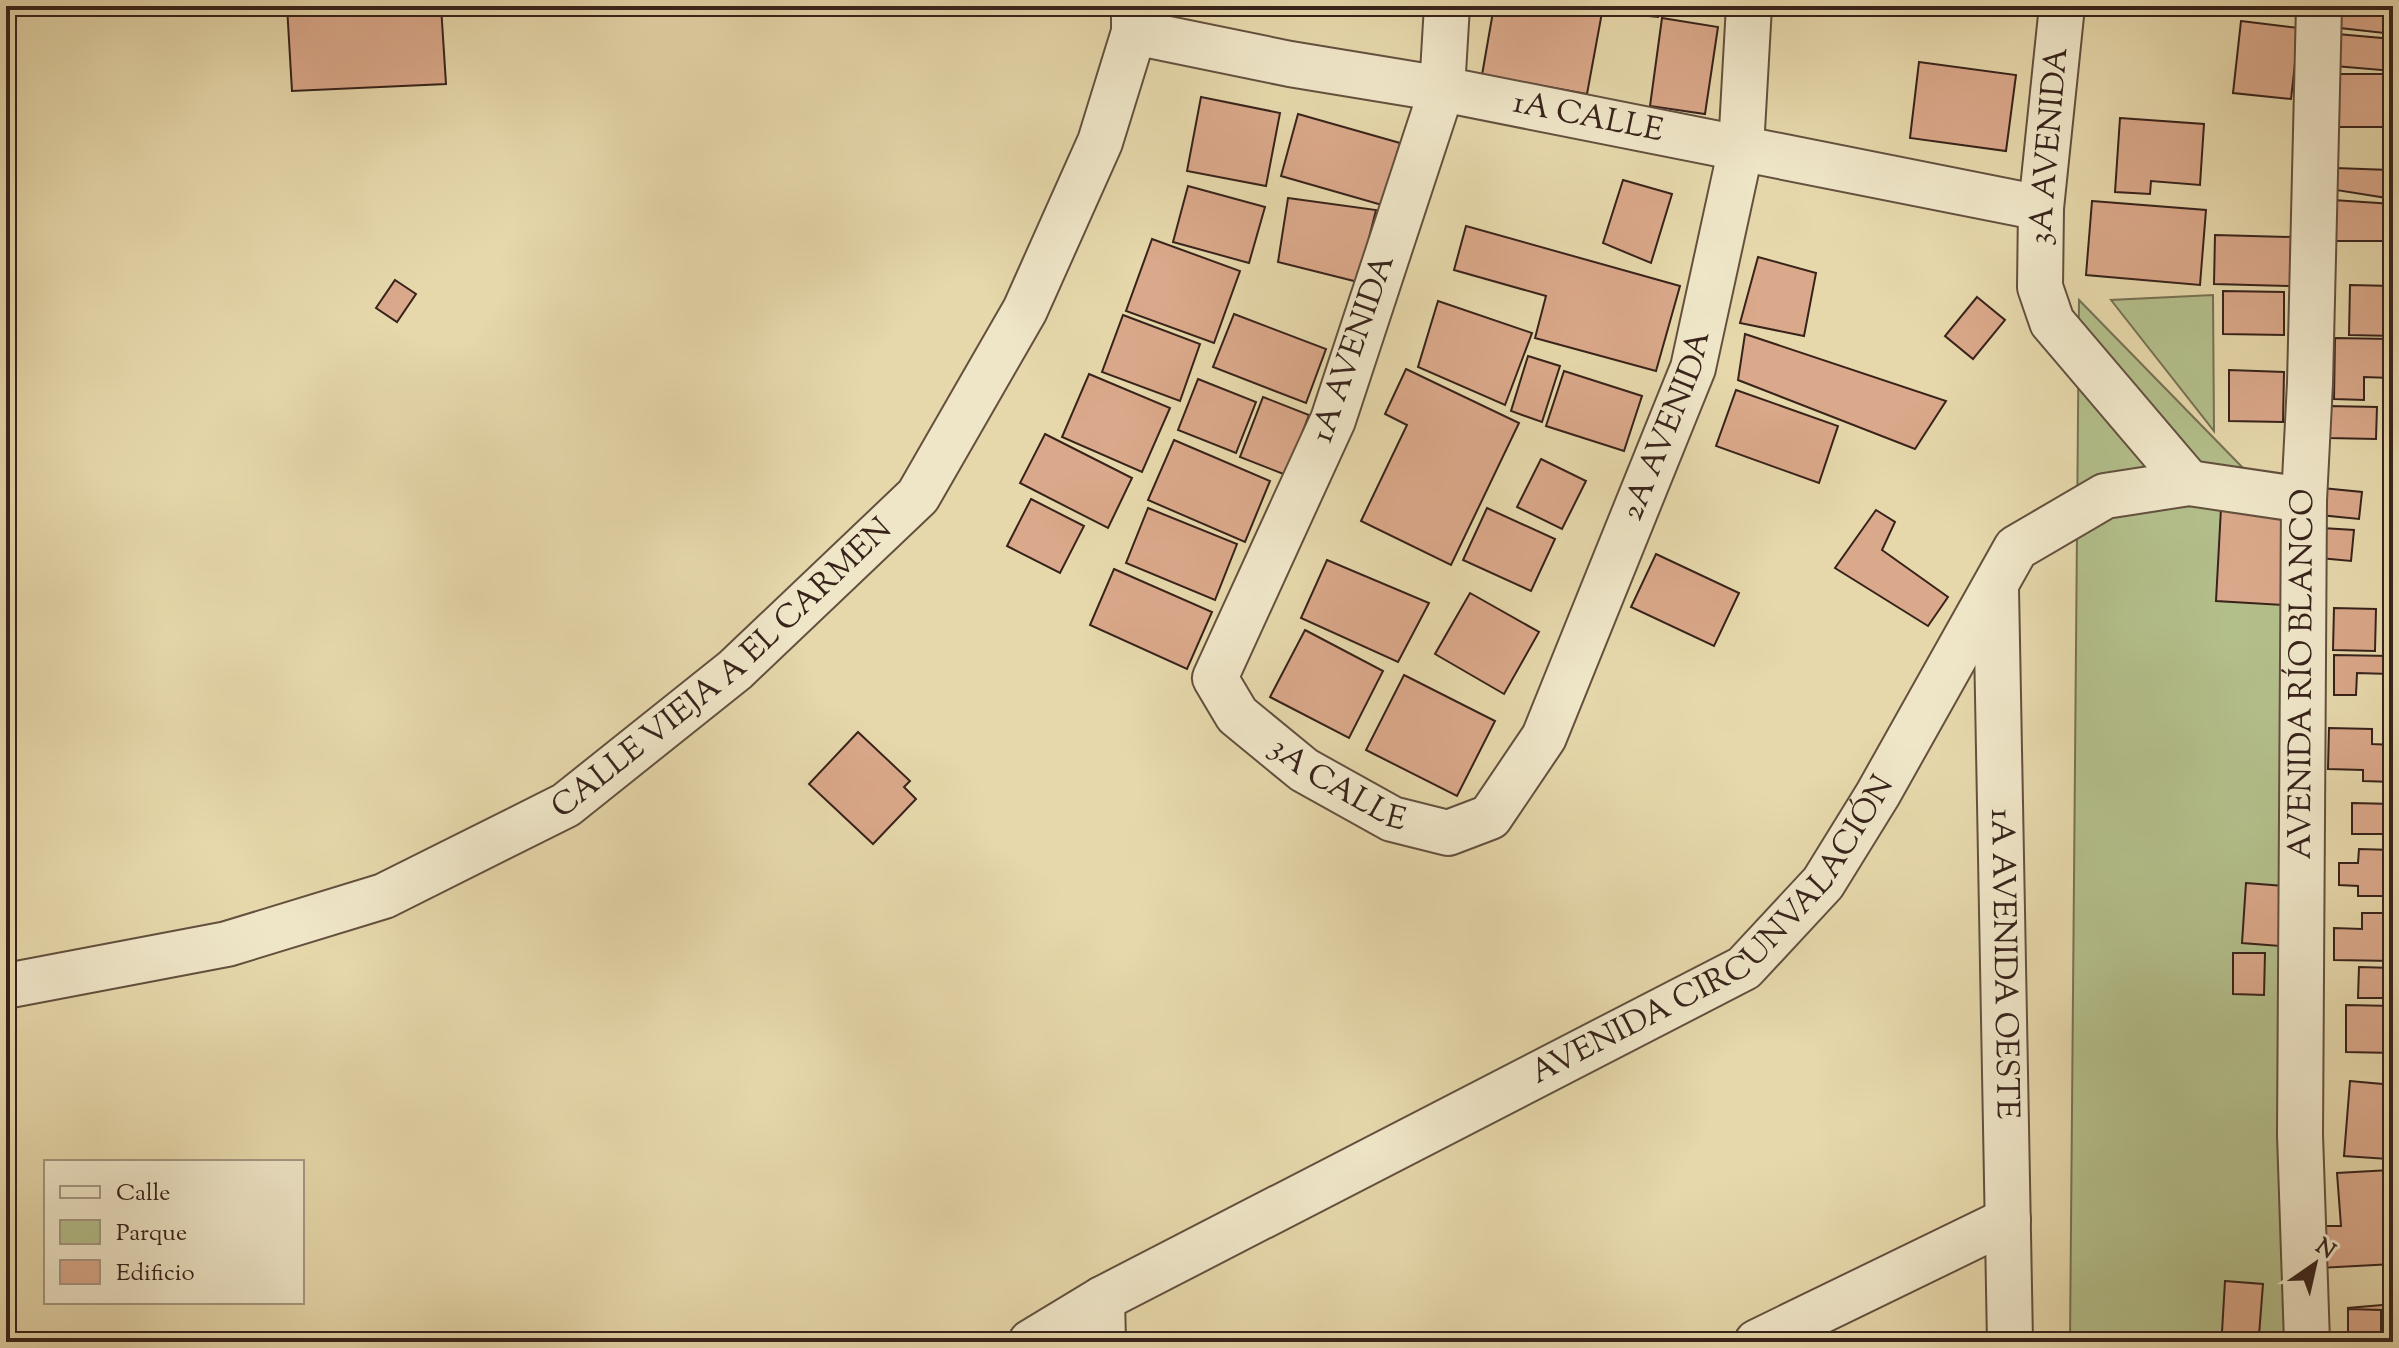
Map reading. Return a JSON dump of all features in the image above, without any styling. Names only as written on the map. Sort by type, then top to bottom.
[{"type":"street","name":"1A AVENIDA","points":[[1215,678],[1333,420],[1442,89],[1447,6]]},
{"type":"street","name":"2A AVENIDA","points":[[1490,817],[1544,737],[1693,368],[1741,148],[1749,6]]},
{"type":"street","name":"3A AVENIDA","points":[[2062,6],[2041,208],[2040,287],[2052,322],[2189,483]]},
{"type":"street","name":"AVENIDA RÍO BLANCO","points":[[2307,1342],[2300,1135],[2304,500],[2310,383],[2319,6]]},
{"type":"street","name":"1A CALLE","points":[[1134,19],[1290,64],[1442,89],[2041,208]]},
{"type":"street","name":"CALLE VIEJA A EL CARMEN","points":[[6,986],[227,944],[384,896],[566,805],[735,670],[918,496],[1025,310],[1100,142],[1134,19]]},
{"type":"street","name":"AVENIDA CIRCUNVALACIÓN","points":[[1031,1342],[1102,1299],[1744,968],[1823,883],[1878,794],[2016,548],[2105,496],[2189,483],[2304,500]]},
{"type":"street","name":"1A AVENIDA OESTE","points":[[1996,586],[2010,1342]]},
{"type":"street","name":"3A CALLE","points":[[1215,678],[1237,715],[1304,770],[1392,819],[1448,833],[1490,817]]},
{"type":"street","points":[[1757,1342],[2008,1220]]},
{"type":"street","points":[[1102,1299],[1103,1342]]},
{"type":"green space","points":[[2213,295],[2214,431],[2111,300]]},
{"type":"green space","points":[[2079,300],[2246,471],[2312,485],[2300,1342],[2070,1342]]},
{"type":"building","points":[[287,6],[441,6],[446,84],[292,91]]},
{"type":"building","points":[[1494,6],[1603,7],[1587,94],[1482,75]]},
{"type":"building","points":[[1610,6],[1659,6],[1658,17],[1609,12]]},
{"type":"building","points":[[2243,6],[2296,6],[2296,12],[2243,12]]},
{"type":"building","points":[[2342,6],[2393,6],[2393,34],[2340,28]]},
{"type":"building","points":[[1662,18],[1718,27],[1705,114],[1650,106]]},
{"type":"building","points":[[2241,21],[2299,28],[2291,99],[2233,93]]},
{"type":"building","points":[[2337,34],[2393,39],[2393,71],[2335,66]]},
{"type":"building","points":[[1919,62],[2016,75],[2006,151],[1910,138]]},
{"type":"building","points":[[2335,74],[2384,74],[2384,127],[2334,127]]},
{"type":"building","points":[[1201,97],[1280,113],[1266,186],[1187,171]]},
{"type":"building","points":[[1298,114],[1400,143],[1382,205],[1281,176]]},
{"type":"building","points":[[2120,118],[2204,124],[2200,185],[2151,181],[2150,194],[2115,192]]},
{"type":"building","points":[[2335,168],[2390,170],[2387,198],[2336,190]]},
{"type":"building","points":[[1623,180],[1672,194],[1651,263],[1603,243]]},
{"type":"building","points":[[1188,186],[1265,207],[1249,263],[1173,242]]},
{"type":"building","points":[[1288,198],[1376,210],[1358,282],[1278,262]]},
{"type":"building","points":[[2333,200],[2393,204],[2393,241],[2332,241]]},
{"type":"building","points":[[2092,201],[2206,210],[2200,285],[2086,275]]},
{"type":"building","points":[[1466,226],[1680,286],[1656,371],[1535,338],[1546,296],[1454,270]]},
{"type":"building","points":[[2215,235],[2291,237],[2290,286],[2214,284]]},
{"type":"building","points":[[1152,239],[1240,271],[1214,343],[1126,311]]},
{"type":"building","points":[[1758,257],[1816,273],[1804,336],[1740,323]]},
{"type":"building","points":[[395,280],[416,294],[397,322],[376,308]]},
{"type":"building","points":[[2350,285],[2393,286],[2393,336],[2349,335]]},
{"type":"building","points":[[2223,291],[2284,292],[2284,335],[2223,334]]},
{"type":"building","points":[[1977,297],[2005,320],[1973,359],[1945,336]]},
{"type":"building","points":[[1438,301],[1532,333],[1505,405],[1418,367]]},
{"type":"building","points":[[1234,314],[1326,349],[1306,403],[1213,367]]},
{"type":"building","points":[[1123,315],[1200,344],[1180,401],[1102,372]]},
{"type":"building","points":[[1745,334],[1946,401],[1915,449],[1738,380]]},
{"type":"building","points":[[2335,338],[2392,339],[2391,378],[2364,377],[2364,400],[2334,399]]},
{"type":"building","points":[[1528,356],[1560,366],[1542,422],[1511,411]]},
{"type":"building","points":[[1406,369],[1519,423],[1451,565],[1361,521],[1407,425],[1385,414]]},
{"type":"building","points":[[2229,370],[2284,372],[2283,422],[2229,421]]},
{"type":"building","points":[[1564,371],[1642,396],[1624,451],[1546,426]]},
{"type":"building","points":[[1089,374],[1170,408],[1142,472],[1062,437]]},
{"type":"building","points":[[1198,379],[1256,402],[1236,453],[1178,430]]},
{"type":"building","points":[[1736,390],[1838,426],[1819,483],[1716,446]]},
{"type":"building","points":[[1263,397],[1309,415],[1286,475],[1240,457]]},
{"type":"building","points":[[2328,406],[2377,407],[2376,439],[2328,438]]},
{"type":"building","points":[[1045,434],[1132,478],[1108,528],[1020,483]]},
{"type":"building","points":[[1174,440],[1270,481],[1245,542],[1148,500]]},
{"type":"building","points":[[1541,459],[1586,481],[1562,529],[1517,507]]},
{"type":"building","points":[[2322,488],[2362,492],[2359,519],[2320,515]]},
{"type":"building","points":[[1031,499],[1084,526],[1060,573],[1007,546]]},
{"type":"building","points":[[1148,508],[1237,544],[1215,600],[1126,563]]},
{"type":"building","points":[[1487,508],[1555,539],[1531,591],[1463,560]]},
{"type":"building","points":[[2221,508],[2289,513],[2283,605],[2216,601]]},
{"type":"building","points":[[1876,510],[1895,522],[1882,550],[1948,597],[1928,626],[1835,568]]},
{"type":"building","points":[[2322,528],[2354,530],[2351,561],[2320,558]]},
{"type":"building","points":[[1656,554],[1739,593],[1714,646],[1631,607]]},
{"type":"building","points":[[1327,560],[1429,603],[1398,662],[1301,618]]},
{"type":"building","points":[[1114,569],[1212,612],[1187,669],[1090,625]]},
{"type":"building","points":[[1470,593],[1539,632],[1504,694],[1435,654]]},
{"type":"building","points":[[2334,608],[2376,609],[2375,651],[2333,650]]},
{"type":"building","points":[[1305,630],[1383,671],[1349,738],[1270,697]]},
{"type":"building","points":[[2334,655],[2390,656],[2390,674],[2357,673],[2356,695],[2334,695]]},
{"type":"building","points":[[1404,675],[1495,721],[1457,796],[1366,750]]},
{"type":"building","points":[[2329,728],[2372,729],[2372,744],[2393,745],[2393,782],[2363,781],[2363,770],[2328,769]]},
{"type":"building","points":[[858,732],[910,781],[904,787],[916,799],[873,844],[809,784]]},
{"type":"building","points":[[2352,803],[2393,804],[2393,834],[2352,834]]},
{"type":"building","points":[[2359,849],[2393,850],[2393,896],[2358,896],[2358,886],[2339,885],[2339,863],[2358,863]]},
{"type":"building","points":[[2246,883],[2284,886],[2280,946],[2242,943]]},
{"type":"building","points":[[2362,913],[2393,913],[2393,961],[2334,960],[2334,928],[2362,929]]},
{"type":"building","points":[[2233,953],[2265,953],[2264,995],[2233,994]]},
{"type":"building","points":[[2359,967],[2393,968],[2393,998],[2358,998]]},
{"type":"building","points":[[2346,1005],[2393,1006],[2393,1053],[2346,1052]]},
{"type":"building","points":[[2350,1081],[2393,1085],[2388,1159],[2344,1156]]},
{"type":"building","points":[[2390,1170],[2393,1264],[2319,1268],[2316,1226],[2341,1226],[2337,1173]]},
{"type":"building","points":[[2225,1281],[2263,1284],[2259,1335],[2222,1332]]},
{"type":"building","points":[[2393,1304],[2393,1324],[2350,1328],[2348,1308]]},
{"type":"building","points":[[2348,1309],[2381,1310],[2381,1334],[2348,1333]]},
{"type":"building","points":[[2389,1337],[2389,1342],[2344,1342],[2344,1339]]}]
